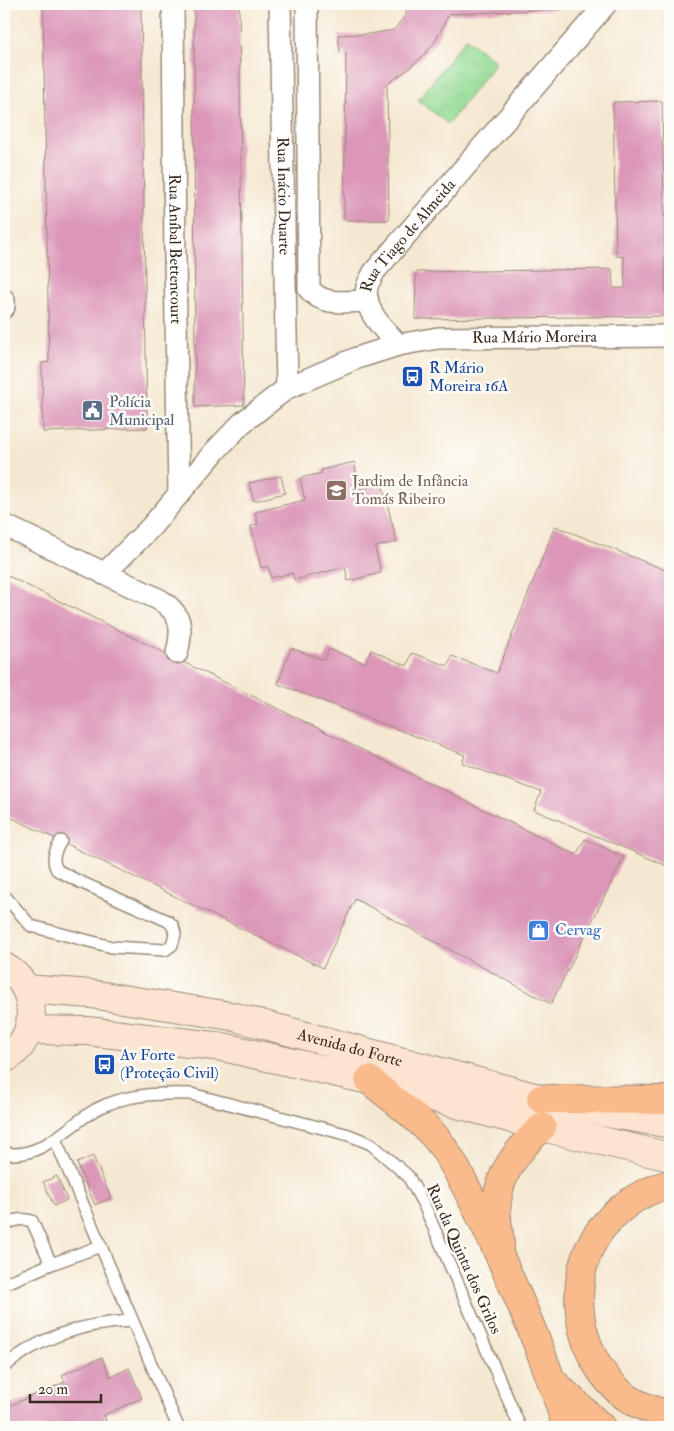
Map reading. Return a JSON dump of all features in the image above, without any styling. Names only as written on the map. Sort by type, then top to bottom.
[{"type":"highway","points":[[369,1080],[422,1124],[439,1142],[454,1165],[501,1258],[553,1382],[567,1427]]},
{"type":"highway","points":[[541,1099],[670,1100]]},
{"type":"highway","points":[[501,1258],[496,1203],[500,1183],[510,1164],[529,1139],[542,1127]]},
{"type":"highway","points":[[670,1184],[645,1192],[628,1204],[599,1232],[589,1250],[579,1292],[580,1317],[584,1338],[593,1359],[606,1376],[633,1401],[670,1415]]},
{"type":"highway","points":[[553,1382],[601,1427]]},
{"type":"street","name":"Rua Aníbal Bettencourt","points":[[173,4],[174,262],[179,494]]},
{"type":"street","name":"Rua Inácio Duarte","points":[[280,4],[287,388]]},
{"type":"street","name":"Rua Inácio Duarte","points":[[307,4],[309,289],[316,297],[334,303],[368,302]]},
{"type":"street","name":"Rua Tiago de Almeida","points":[[398,345],[375,319],[368,302],[367,288],[374,272],[606,4]]},
{"type":"street","points":[[4,300],[4,307]]},
{"type":"street","name":"Rua Mário Moreira","points":[[398,345],[438,338],[670,336]]},
{"type":"street","points":[[104,574],[151,527],[216,450],[242,423],[287,388],[357,358],[398,345]]},
{"type":"street","points":[[4,525],[160,600],[172,608],[182,635],[177,653]]},
{"type":"street","points":[[4,1059],[17,1050],[24,1040],[29,1030],[32,1016],[31,1002],[26,989],[14,974],[5,967]]},
{"type":"street","name":"Avenida do Forte","points":[[26,989],[91,994],[231,1016],[572,1107],[670,1124]]},
{"type":"street","name":"Avenida do Forte","points":[[29,1030],[87,1031],[223,1047],[369,1080],[542,1127],[670,1157]]},
{"type":"street","points":[[542,1127],[572,1107]]},
{"type":"lane","points":[[4,895],[32,926],[112,947],[165,950],[172,945],[175,934],[173,926],[168,921],[57,870],[53,858],[60,841]]},
{"type":"lane","name":"Rua da Quinta dos Grilos","points":[[4,1153],[29,1152],[55,1139],[94,1110],[120,1099],[141,1095],[191,1094],[349,1135],[370,1144],[408,1176],[424,1205],[520,1427]]},
{"type":"lane","points":[[55,1139],[178,1427]]},
{"type":"lane","points":[[4,1225],[14,1220],[32,1221],[51,1264]]},
{"type":"lane","points":[[4,1284],[100,1246]]},
{"type":"lane","points":[[4,1367],[18,1354],[69,1331],[103,1323],[132,1321]]},
{"type":"green space","points":[[466,38],[496,62],[448,124],[418,100]]},
{"type":"building","points":[[43,4],[141,4],[147,428],[43,432],[42,363],[49,362]]},
{"type":"building","points":[[194,4],[239,4],[244,405],[195,407]]},
{"type":"building","points":[[408,4],[559,4],[559,9],[449,14],[435,42],[423,56],[387,84],[389,220],[344,220],[346,53],[340,52],[338,35],[370,34],[394,30],[406,14]]},
{"type":"building","points":[[662,101],[666,316],[415,319],[416,272],[612,269],[613,288],[625,288],[624,257],[616,256],[613,102]]},
{"type":"building","points":[[354,462],[360,489],[382,484],[397,542],[375,547],[381,573],[348,581],[345,567],[294,580],[292,573],[271,578],[268,566],[261,568],[251,526],[258,524],[255,512],[305,500],[300,478],[322,473],[321,470]]},
{"type":"building","points":[[281,476],[285,493],[254,501],[249,483]]},
{"type":"building","points":[[555,526],[670,572],[670,867],[534,810],[541,792],[462,763],[465,755],[278,684],[291,648],[324,660],[329,649],[365,663],[371,650],[407,666],[412,653],[448,666],[452,656],[497,673]]},
{"type":"building","points":[[4,574],[576,855],[585,839],[624,857],[551,1004],[355,899],[323,968],[4,814]]},
{"type":"building","points":[[93,1156],[111,1198],[95,1205],[77,1163]]},
{"type":"building","points":[[57,1176],[67,1200],[54,1206],[43,1182]]},
{"type":"building","points":[[102,1357],[110,1377],[129,1368],[142,1398],[104,1415],[106,1421],[92,1427],[4,1427],[4,1408],[65,1382],[62,1375]]},
{"type":"place","name":"R Mário Moreira 16A","points":[[413,377]]},
{"type":"place","name":"Polícia Municipal","points":[[93,411]]},
{"type":"place","name":"Jardim de Infância Tomás Ribeiro","points":[[336,490]]},
{"type":"place","name":"Cervag","points":[[539,930]]},
{"type":"place","name":"Av Forte (Proteção Civil)","points":[[104,1064]]}]
